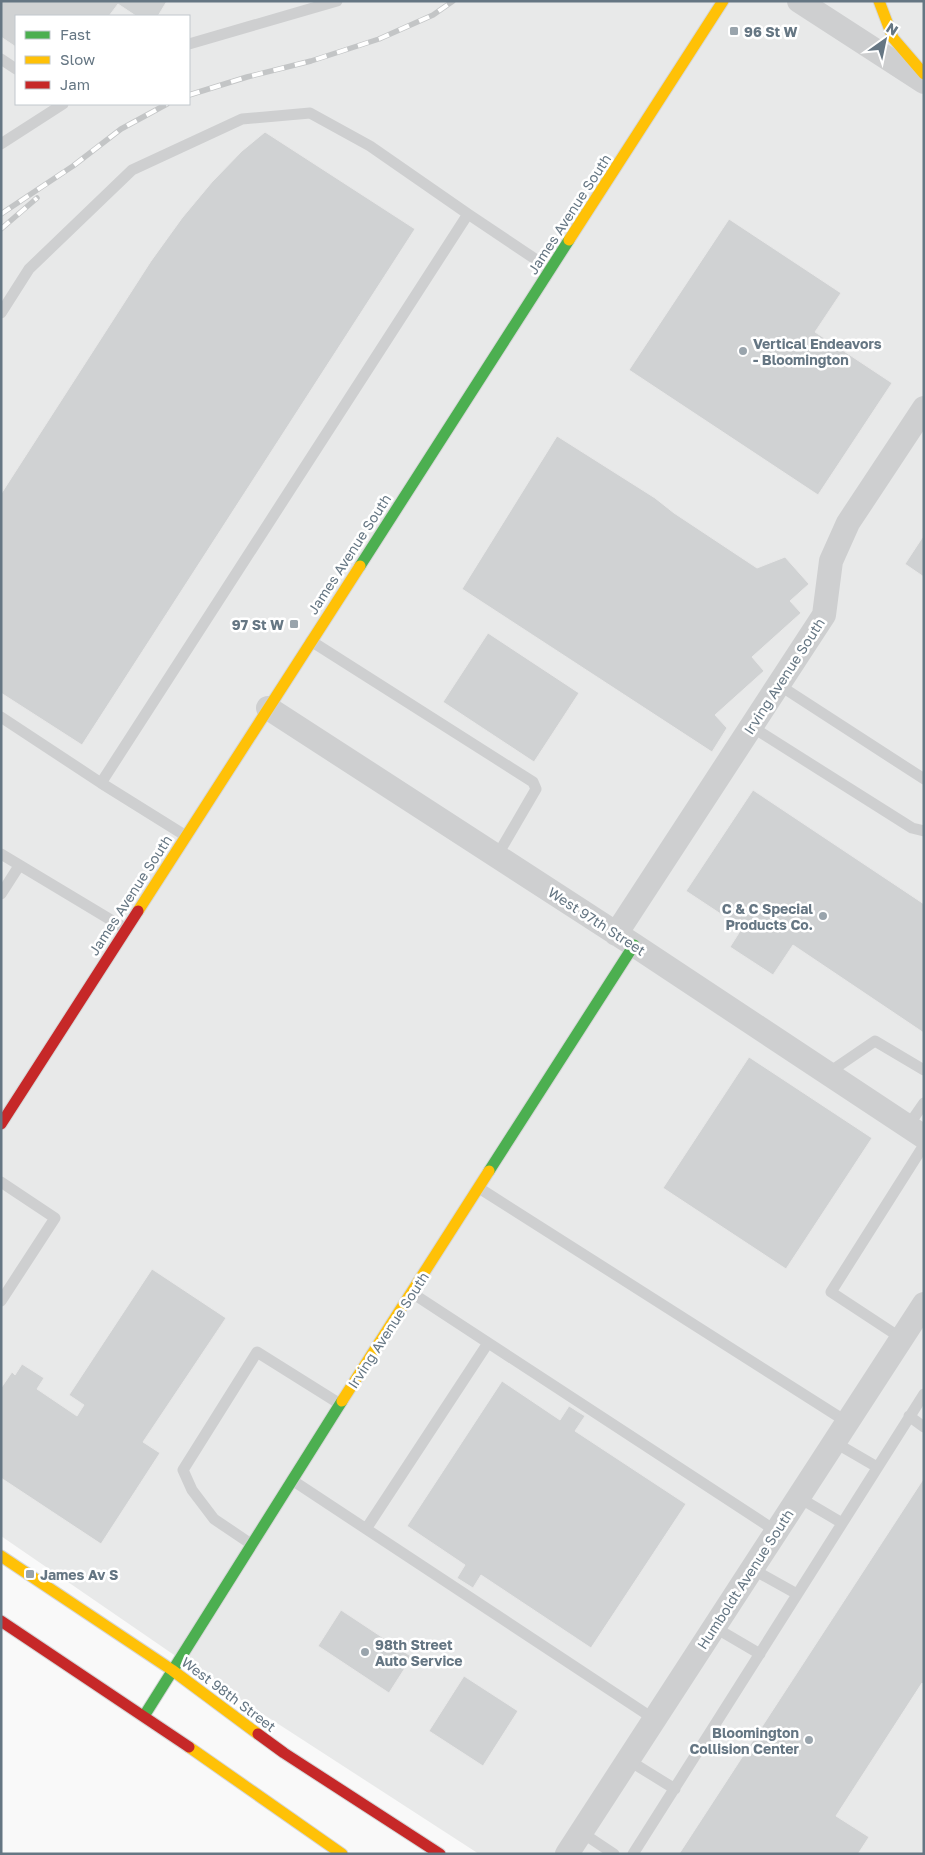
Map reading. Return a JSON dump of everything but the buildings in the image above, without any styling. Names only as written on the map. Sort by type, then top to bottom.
[{"type":"street","name":"James Avenue South","points":[[1,1124],[723,1]]},
{"type":"street","points":[[799,1],[924,82]]},
{"type":"street","points":[[879,1],[893,38],[924,74]]},
{"type":"street","name":"Irving Avenue South","points":[[144,1716],[251,1544],[479,1188],[752,726],[824,616],[831,561],[848,523],[924,408]]},
{"type":"street","name":"West 97th Street","points":[[268,708],[497,856],[916,1132]]},
{"type":"street","name":"Humboldt Avenue South","points":[[567,1854],[924,1304]]},
{"type":"street","name":"West 98th Street","points":[[1,1556],[172,1670],[284,1753],[440,1854]]},
{"type":"street","points":[[1,1621],[144,1716],[342,1854]]},
{"type":"lane","points":[[190,44],[337,1]]},
{"type":"lane","points":[[1,59],[15,68]]},
{"type":"lane","points":[[1,144],[62,105]]},
{"type":"lane","points":[[1,313],[29,269],[132,170],[242,119],[310,113],[370,146],[551,269]]},
{"type":"lane","points":[[101,783],[468,214]]},
{"type":"lane","points":[[312,641],[532,782],[536,789],[497,856]]},
{"type":"lane","points":[[779,685],[924,779]]},
{"type":"lane","points":[[1,717],[186,836]]},
{"type":"lane","points":[[752,726],[912,828],[924,831]]},
{"type":"lane","points":[[1,854],[126,929]]},
{"type":"lane","points":[[1,894],[19,866]]},
{"type":"lane","points":[[828,1073],[875,1041],[924,1070]]},
{"type":"lane","points":[[916,1132],[924,1103]]},
{"type":"lane","points":[[901,1338],[831,1292],[924,1145]]},
{"type":"lane","points":[[1,1182],[55,1218],[1,1301]]},
{"type":"lane","points":[[479,1188],[847,1422]]},
{"type":"lane","points":[[412,1293],[776,1532]]},
{"type":"lane","points":[[366,1528],[488,1343]]},
{"type":"lane","points":[[251,1544],[214,1519],[192,1490],[183,1470],[257,1352],[340,1404]]},
{"type":"lane","points":[[634,1854],[924,1394]]},
{"type":"lane","points":[[909,1416],[924,1426]]},
{"type":"lane","points":[[834,1442],[877,1467]]},
{"type":"lane","points":[[292,1480],[654,1719]]},
{"type":"lane","points":[[798,1497],[842,1523]]},
{"type":"lane","points":[[752,1569],[797,1594]]},
{"type":"lane","points":[[714,1627],[760,1654]]},
{"type":"lane","points":[[628,1760],[675,1788]]},
{"type":"lane","points":[[581,1832],[614,1854]]},
{"type":"shaded area","points":[[1,1],[924,1],[924,1854],[479,1854],[212,1681],[1,1536]]},
{"type":"railway","points":[[190,95],[247,77],[311,61],[379,39],[433,15],[453,1]]},
{"type":"railway","points":[[1,214],[73,166],[121,129],[165,105]]},
{"type":"railway","points":[[1,229],[37,198]]},
{"type":"traffic: fast","points":[[360,566],[569,240]]},
{"type":"traffic: fast","points":[[489,1171],[634,945]]},
{"type":"traffic: fast","points":[[144,1716],[342,1401]]},
{"type":"traffic: slow","points":[[569,240],[723,1]]},
{"type":"traffic: slow","points":[[879,1],[893,38],[924,74]]},
{"type":"traffic: slow","points":[[138,911],[360,566]]},
{"type":"traffic: slow","points":[[342,1401],[489,1171]]},
{"type":"traffic: slow","points":[[1,1556],[172,1670],[258,1734]]},
{"type":"traffic: slow","points":[[189,1747],[342,1854]]},
{"type":"traffic: jam","points":[[1,1124],[138,911]]},
{"type":"traffic: jam","points":[[1,1621],[189,1747]]},
{"type":"traffic: jam","points":[[258,1734],[284,1753],[440,1854]]},
{"type":"place","name":"96 St W","points":[[734,31]]},
{"type":"place","name":"Vertical Endeavors - Bloomington","points":[[743,351]]},
{"type":"place","name":"97 St W","points":[[294,624]]},
{"type":"place","name":"C & C Special Products Co.","points":[[823,916]]},
{"type":"place","name":"James Av S","points":[[30,1574]]},
{"type":"place","name":"98th Street Auto Service","points":[[365,1652]]},
{"type":"place","name":"Bloomington Collision Center","points":[[809,1740]]}]
